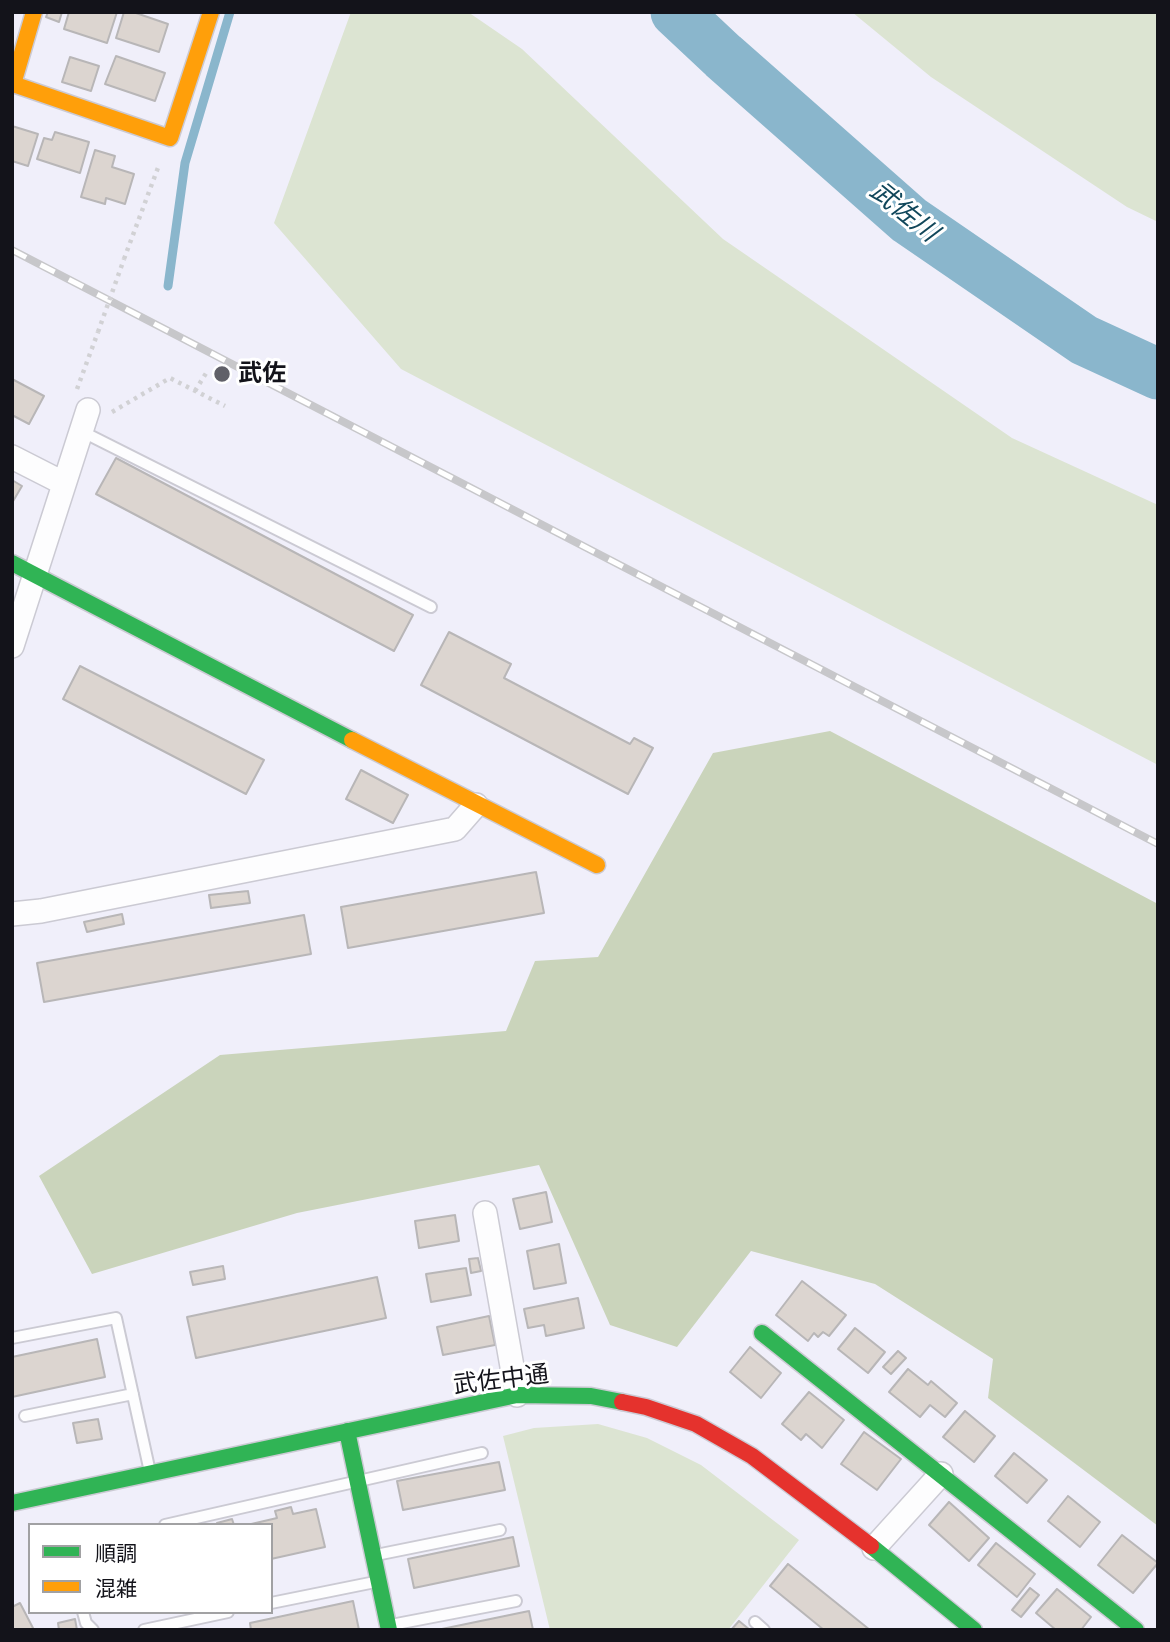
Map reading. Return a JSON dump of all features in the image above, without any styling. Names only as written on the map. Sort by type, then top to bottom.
[{"type":"street","points":[[34,12],[13,84],[170,138],[211,12]]},
{"type":"street","points":[[12,646],[85,421]]},
{"type":"street","points":[[12,457],[63,483]]},
{"type":"street","points":[[12,563],[476,805],[597,865]]},
{"type":"street","points":[[12,914],[41,911],[455,829],[476,805]]},
{"type":"street","points":[[485,1213],[517,1395]]},
{"type":"street","points":[[762,1333],[1136,1630]]},
{"type":"street","name":"武佐中通","points":[[12,1503],[517,1395],[591,1396],[646,1407],[696,1424],[752,1457],[874,1548],[974,1630]]},
{"type":"street","points":[[347,1431],[389,1628]]},
{"type":"street","points":[[874,1548],[941,1474]]},
{"type":"lane","points":[[85,421],[431,607]]},
{"type":"lane","points":[[12,1338],[116,1318],[150,1473]]},
{"type":"lane","points":[[25,1416],[133,1394]]},
{"type":"lane","points":[[174,1523],[482,1453]]},
{"type":"lane","points":[[374,1556],[500,1530]]},
{"type":"lane","points":[[273,1603],[379,1581]]},
{"type":"lane","points":[[389,1628],[516,1601]]},
{"type":"lane","points":[[84,1614],[86,1623],[93,1630]]},
{"type":"lane","points":[[144,1630],[219,1614]]},
{"type":"path","points":[[170,138],[73,404],[85,421],[104,416],[170,378],[225,406]]},
{"type":"path","points":[[195,391],[208,370]]},
{"type":"green space","points":[[351,12],[468,12],[522,49],[723,239],[1012,438],[1158,505],[1158,765],[401,369],[274,223]]},
{"type":"green space","points":[[852,12],[1158,12],[1158,222],[1127,207],[931,77]]},
{"type":"green space","points":[[830,731],[1158,904],[1158,1526],[988,1398],[993,1359],[875,1284],[751,1251],[677,1347],[610,1325],[539,1165],[297,1213],[92,1274],[39,1176],[220,1055],[506,1031],[535,961],[598,957],[713,753]]},
{"type":"green space","points":[[598,1424],[647,1438],[701,1465],[799,1540],[728,1630],[550,1630],[503,1436],[534,1428]]},
{"type":"building","points":[[48,12],[62,12],[59,22],[46,17]]},
{"type":"building","points":[[69,12],[117,12],[107,43],[64,29]]},
{"type":"building","points":[[124,12],[133,12],[168,24],[159,52],[116,38]]},
{"type":"building","points":[[116,56],[165,73],[155,101],[105,84]]},
{"type":"building","points":[[70,57],[99,66],[91,91],[62,82]]},
{"type":"building","points":[[12,126],[38,134],[28,166],[12,161]]},
{"type":"building","points":[[55,132],[89,142],[80,173],[37,159],[44,138],[52,140]]},
{"type":"building","points":[[95,150],[115,156],[112,167],[134,174],[125,204],[106,198],[105,204],[81,197]]},
{"type":"building","points":[[12,379],[44,396],[29,424],[12,415]]},
{"type":"building","points":[[116,458],[413,615],[394,651],[96,494]]},
{"type":"building","points":[[12,480],[22,486],[12,503]]},
{"type":"building","points":[[449,632],[511,664],[504,678],[630,744],[634,738],[653,748],[628,794],[421,685]]},
{"type":"building","points":[[80,666],[264,760],[246,794],[63,699]]},
{"type":"building","points":[[361,770],[408,795],[393,823],[346,799]]},
{"type":"building","points":[[536,872],[544,913],[348,948],[341,907]]},
{"type":"building","points":[[248,891],[250,903],[211,908],[209,895]]},
{"type":"building","points":[[122,914],[124,924],[87,932],[84,922]]},
{"type":"building","points":[[304,915],[311,954],[44,1002],[37,963]]},
{"type":"building","points":[[546,1192],[552,1222],[520,1229],[513,1199]]},
{"type":"building","points":[[455,1215],[459,1241],[419,1248],[415,1221]]},
{"type":"building","points":[[559,1244],[566,1283],[534,1289],[527,1251]]},
{"type":"building","points":[[478,1258],[481,1271],[471,1273],[469,1259]]},
{"type":"building","points":[[223,1266],[225,1279],[193,1285],[190,1272]]},
{"type":"building","points":[[466,1268],[471,1295],[431,1302],[426,1274]]},
{"type":"building","points":[[377,1277],[386,1318],[196,1358],[187,1317]]},
{"type":"building","points":[[802,1281],[846,1315],[829,1336],[823,1332],[818,1337],[814,1333],[808,1341],[776,1315]]},
{"type":"building","points":[[578,1298],[584,1328],[546,1336],[544,1325],[528,1328],[524,1309]]},
{"type":"building","points":[[489,1316],[495,1345],[443,1355],[437,1327]]},
{"type":"building","points":[[855,1328],[885,1352],[868,1373],[838,1349]]},
{"type":"building","points":[[97,1339],[105,1377],[12,1397],[12,1357]]},
{"type":"building","points":[[750,1347],[781,1373],[761,1398],[730,1372]]},
{"type":"building","points":[[898,1351],[906,1358],[891,1374],[883,1367]]},
{"type":"building","points":[[908,1369],[928,1385],[931,1381],[957,1403],[945,1417],[930,1405],[920,1417],[889,1392]]},
{"type":"building","points":[[809,1392],[844,1420],[822,1448],[806,1434],[801,1440],[782,1424]]},
{"type":"building","points":[[965,1411],[995,1436],[974,1462],[943,1437]]},
{"type":"building","points":[[98,1419],[102,1439],[77,1443],[73,1423]]},
{"type":"building","points":[[864,1432],[901,1459],[877,1490],[841,1464]]},
{"type":"building","points":[[1014,1453],[1047,1480],[1027,1503],[995,1476]]},
{"type":"building","points":[[499,1462],[505,1490],[403,1510],[397,1481]]},
{"type":"building","points":[[1068,1496],[1100,1522],[1080,1547],[1048,1521]]},
{"type":"building","points":[[949,1502],[989,1538],[969,1561],[929,1525]]},
{"type":"building","points":[[291,1507],[293,1514],[316,1509],[325,1547],[273,1559],[273,1523],[256,1523],[277,1518],[275,1511]]},
{"type":"building","points":[[232,1519],[233,1523],[217,1523]]},
{"type":"building","points":[[1122,1535],[1158,1563],[1133,1593],[1098,1565]]},
{"type":"building","points":[[513,1537],[519,1566],[414,1588],[408,1559]]},
{"type":"building","points":[[996,1543],[1035,1574],[1017,1597],[978,1565]]},
{"type":"building","points":[[788,1564],[870,1630],[824,1630],[770,1586]]},
{"type":"building","points":[[1030,1588],[1039,1595],[1021,1617],[1012,1610]]},
{"type":"building","points":[[1057,1589],[1091,1617],[1081,1630],[1056,1630],[1036,1613]]},
{"type":"building","points":[[353,1601],[359,1630],[251,1630],[250,1623]]},
{"type":"building","points":[[20,1603],[34,1630],[12,1630],[12,1607]]},
{"type":"building","points":[[529,1611],[533,1630],[437,1630]]},
{"type":"building","points":[[75,1619],[77,1630],[59,1630],[58,1623]]},
{"type":"building","points":[[739,1621],[750,1630],[731,1630]]},
{"type":"waterway","points":[[168,286],[185,163],[230,12]]},
{"type":"waterway","name":"武佐川","points":[[676,12],[909,220],[1084,340],[1158,374]]},
{"type":"railway","points":[[12,250],[1158,844]]},
{"type":"traffic: fast","points":[[12,563],[352,740]]},
{"type":"traffic: fast","points":[[762,1333],[1136,1630]]},
{"type":"traffic: fast","points":[[12,1503],[517,1395],[591,1396],[622,1402]]},
{"type":"traffic: fast","points":[[347,1431],[389,1630]]},
{"type":"traffic: fast","points":[[871,1546],[974,1630]]},
{"type":"traffic: slow","points":[[34,12],[13,84],[170,138],[211,12]]},
{"type":"traffic: slow","points":[[352,740],[597,865]]},
{"type":"traffic: jam","points":[[622,1402],[696,1424],[752,1456],[871,1546]]},
{"type":"place","name":"武佐","points":[[222,374]]}]
